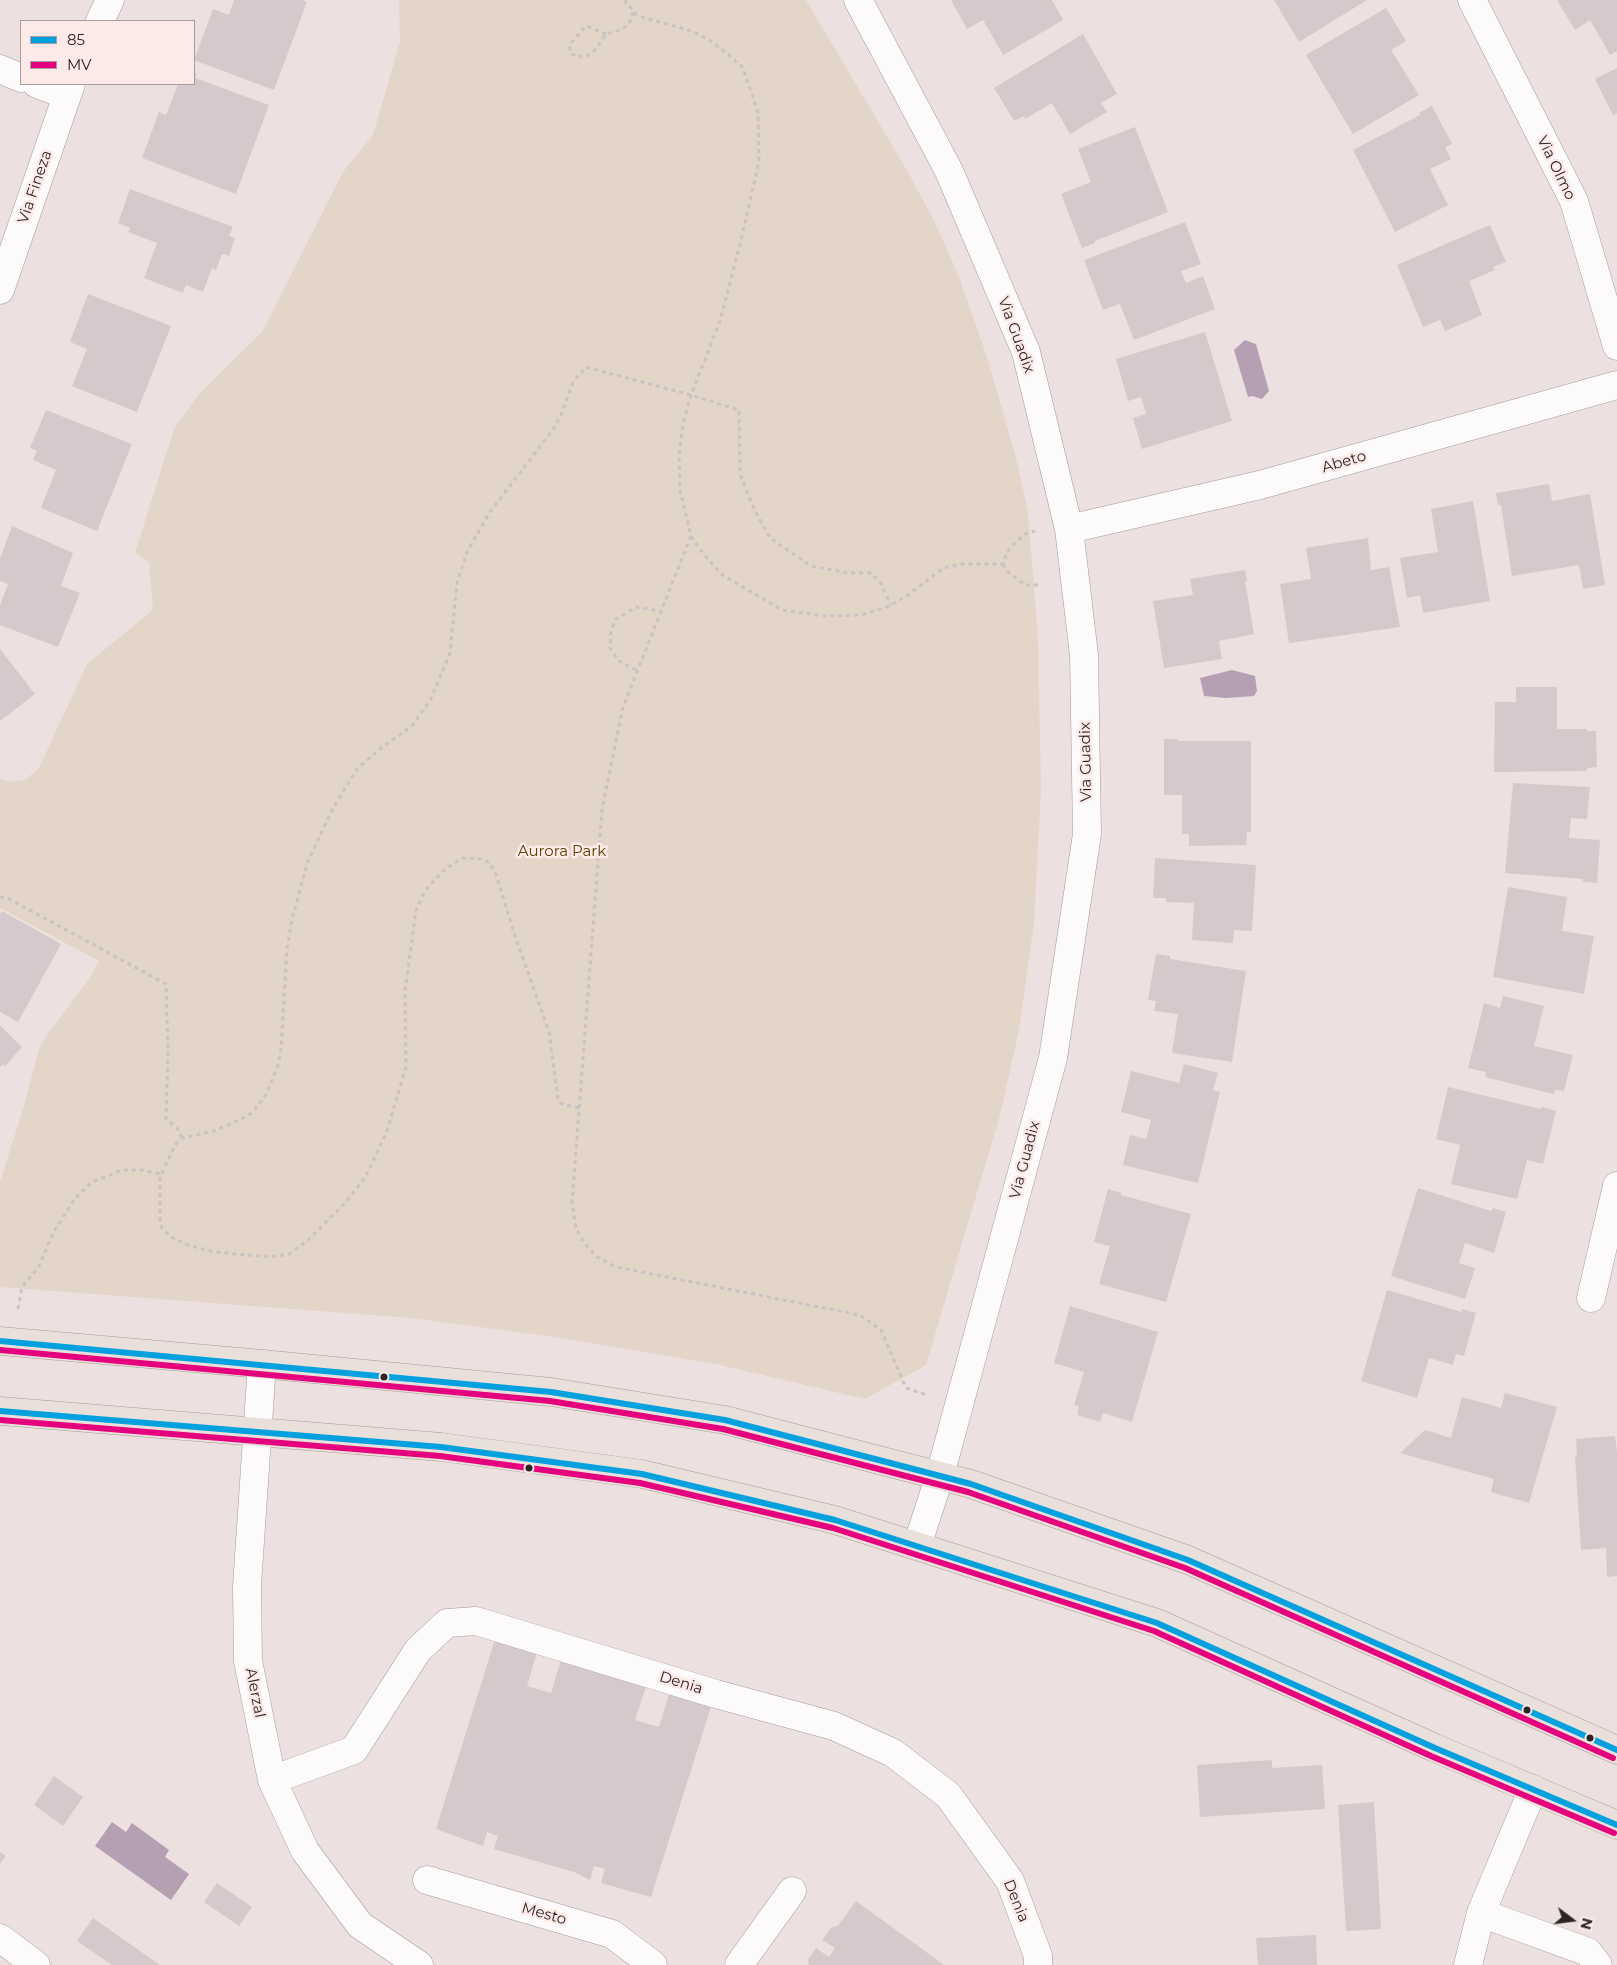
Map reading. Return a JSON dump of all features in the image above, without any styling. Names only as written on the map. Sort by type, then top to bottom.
[{"type":"main road","points":[[6,1342],[551,1392],[725,1420],[971,1484],[1188,1560],[1617,1750]]},
{"type":"main road","points":[[0,1411],[441,1446],[642,1474],[836,1520],[1157,1622],[1435,1748],[1617,1825]]},
{"type":"street","points":[[100,20],[110,0]]},
{"type":"street","name":"Via Guadix","points":[[858,0],[949,171],[1026,352],[1068,525],[1084,655],[1087,834],[1053,1058],[940,1475],[917,1546]]},
{"type":"street","name":"Via Olmo","points":[[1472,0],[1574,201],[1617,346]]},
{"type":"street","points":[[0,69],[20,78]]},
{"type":"street","points":[[43,85],[69,89]]},
{"type":"street","name":"Via Fineza","points":[[0,290],[69,89]]},
{"type":"street","name":"Abeto","points":[[1068,525],[1260,485],[1617,385]]},
{"type":"street","points":[[1592,1298],[1617,1186]]},
{"type":"street","name":"Alerzal","points":[[262,1364],[247,1586],[248,1661],[272,1780],[305,1851],[360,1926],[419,1965]]},
{"type":"street","name":"Denia","points":[[272,1780],[354,1750],[418,1650],[447,1623],[476,1621],[716,1694],[834,1726],[893,1753],[948,1795],[1010,1881],[1038,1956],[1038,1965]]},
{"type":"street","points":[[1468,1965],[1481,1913],[1533,1789]]},
{"type":"street","name":"Mesto","points":[[427,1880],[612,1934],[653,1965]]},
{"type":"street","points":[[739,1965],[792,1891]]},
{"type":"street","points":[[1481,1913],[1588,1952],[1598,1965]]},
{"type":"street","points":[[0,1938],[36,1965]]},
{"type":"path","points":[[624,0],[632,10],[645,18],[692,31],[711,41],[730,55],[743,68],[758,112],[759,162],[743,231],[720,321],[691,395],[683,424],[679,455],[680,490],[691,536],[720,574],[782,610],[825,616],[861,615],[891,604],[907,596],[944,568],[963,564],[1003,564]]},
{"type":"path","points":[[606,34],[595,50],[587,56],[576,57],[570,52],[570,44],[586,26],[606,34],[620,30],[628,25],[633,17],[632,10]]},
{"type":"path","points":[[579,1108],[560,1103],[558,1098],[549,1032],[514,933],[498,877],[490,863],[481,859],[462,858],[443,871],[424,891],[416,910],[406,991],[406,1067],[399,1096],[387,1131],[364,1178],[339,1210],[308,1240],[289,1254],[270,1257],[215,1252],[192,1246],[171,1237],[162,1228],[159,1192],[161,1174],[170,1154],[182,1138],[214,1131],[243,1118],[253,1112],[267,1093],[278,1065],[281,1049],[287,949],[292,919],[308,860],[334,806],[357,769],[381,748],[412,726],[432,699],[450,654],[457,583],[468,552],[490,512],[554,428],[573,382],[586,367],[740,410],[740,474],[754,509],[770,538],[811,566],[848,573],[871,573],[880,582],[891,604]]},
{"type":"path","points":[[1003,564],[1007,552],[1025,534],[1068,525]]},
{"type":"path","points":[[691,536],[636,670],[621,715],[602,809],[572,1203],[576,1229],[585,1244],[598,1257],[616,1267],[860,1315],[880,1330],[906,1388],[958,1406]]},
{"type":"path","points":[[1003,564],[1008,572],[1025,584],[1036,586],[1075,580]]},
{"type":"path","points":[[636,670],[619,660],[610,648],[611,630],[616,619],[636,607],[660,612]]},
{"type":"path","points":[[0,897],[9,899],[166,984],[168,1052],[166,1119],[177,1128],[182,1138]]},
{"type":"path","points":[[6,1342],[22,1287],[38,1268],[52,1233],[75,1198],[92,1182],[122,1170],[141,1170],[161,1174]]},
{"type":"green space","name":"Aurora Park","points":[[399,0],[806,0],[908,172],[934,221],[958,274],[987,357],[1015,454],[1028,513],[1038,638],[1041,790],[1034,923],[1019,1030],[1000,1115],[926,1365],[865,1399],[720,1365],[555,1337],[411,1318],[0,1287],[0,1182],[24,1106],[40,1045],[89,979],[99,961],[0,908],[0,779],[9,782],[25,780],[39,768],[87,664],[153,610],[149,562],[135,553],[174,429],[199,394],[262,332],[343,172],[373,135],[400,42]]},
{"type":"shaded area","points":[[1245,340],[1256,344],[1269,391],[1262,399],[1252,396],[1248,397],[1234,350]]},
{"type":"shaded area","points":[[1232,670],[1255,676],[1257,691],[1254,696],[1226,698],[1204,696],[1200,678]]},
{"type":"shaded area","points":[[112,1822],[126,1832],[132,1823],[169,1850],[165,1857],[189,1874],[171,1900],[95,1846]]},
{"type":"building","points":[[234,0],[302,0],[307,2],[274,90],[195,60],[213,9],[229,15]]},
{"type":"building","points":[[951,0],[1052,0],[1063,20],[1003,55],[983,20],[967,29]]},
{"type":"building","points":[[1274,0],[1367,0],[1299,42]]},
{"type":"building","points":[[1557,0],[1617,0],[1617,51],[1610,55],[1590,20],[1575,30]]},
{"type":"building","points":[[1386,8],[1406,41],[1391,50],[1419,95],[1353,134],[1306,55]]},
{"type":"building","points":[[1083,34],[1117,94],[1101,103],[1107,112],[1070,134],[1052,103],[1025,119],[1024,116],[1014,121],[994,88]]},
{"type":"building","points":[[1617,68],[1617,113],[1613,115],[1595,79]]},
{"type":"building","points":[[195,78],[269,105],[236,194],[142,158],[159,112],[166,115],[178,85],[195,85]]},
{"type":"building","points":[[1432,106],[1452,144],[1445,147],[1451,159],[1430,169],[1448,205],[1395,232],[1353,150],[1420,115],[1419,113]]},
{"type":"building","points":[[1135,127],[1168,212],[1082,248],[1061,194],[1091,182],[1078,149]]},
{"type":"building","points":[[130,189],[233,227],[229,236],[235,238],[229,256],[222,254],[216,270],[212,268],[203,292],[186,285],[183,293],[144,278],[157,243],[128,232],[130,228],[118,223]]},
{"type":"building","points":[[1185,222],[1201,264],[1181,271],[1186,283],[1203,276],[1215,309],[1134,340],[1120,304],[1103,310],[1084,260]]},
{"type":"building","points":[[1490,225],[1506,262],[1493,267],[1495,270],[1469,281],[1482,315],[1445,331],[1440,320],[1423,327],[1397,265]]},
{"type":"building","points":[[88,294],[171,326],[137,412],[72,386],[87,349],[70,342]]},
{"type":"building","points":[[1205,332],[1232,421],[1142,449],[1133,418],[1146,414],[1141,397],[1128,401],[1116,359]]},
{"type":"building","points":[[46,410],[132,444],[97,531],[41,508],[56,470],[33,460],[37,451],[30,448]]},
{"type":"building","points":[[1549,484],[1552,501],[1590,494],[1605,585],[1583,589],[1579,565],[1512,576],[1501,505],[1498,505],[1496,493]]},
{"type":"building","points":[[1473,501],[1490,601],[1423,613],[1420,595],[1407,598],[1400,558],[1438,552],[1431,509]]},
{"type":"building","points":[[12,526],[73,553],[61,586],[80,593],[58,647],[0,625],[0,605],[8,584],[0,581],[0,559]]},
{"type":"building","points":[[1368,538],[1371,570],[1389,567],[1400,627],[1289,643],[1280,584],[1311,579],[1306,548]]},
{"type":"building","points":[[1245,570],[1247,581],[1245,581],[1254,634],[1219,641],[1222,659],[1164,668],[1153,601],[1193,595],[1190,579]]},
{"type":"building","points":[[0,649],[35,694],[0,721]]},
{"type":"building","points":[[1516,687],[1557,687],[1557,729],[1587,729],[1587,731],[1596,731],[1597,767],[1587,768],[1587,771],[1494,772],[1495,702],[1516,702]]},
{"type":"building","points":[[1164,739],[1178,739],[1177,741],[1251,741],[1251,832],[1247,832],[1246,845],[1189,846],[1189,834],[1182,834],[1182,795],[1164,795]]},
{"type":"building","points":[[1513,783],[1590,787],[1587,819],[1571,818],[1569,838],[1600,840],[1597,883],[1583,882],[1583,879],[1505,873]]},
{"type":"building","points":[[1155,858],[1256,865],[1252,931],[1234,930],[1233,943],[1192,940],[1194,903],[1166,902],[1166,898],[1153,898]]},
{"type":"building","points":[[1508,887],[1567,897],[1562,931],[1594,936],[1584,994],[1493,977]]},
{"type":"building","points":[[2,911],[61,944],[18,1022],[0,1012],[0,915]]},
{"type":"building","points":[[1156,954],[1170,956],[1170,959],[1246,971],[1232,1062],[1172,1053],[1178,1014],[1154,1011],[1156,1001],[1148,1000]]},
{"type":"building","points":[[1503,996],[1544,1006],[1534,1046],[1573,1055],[1564,1091],[1555,1090],[1554,1094],[1485,1077],[1486,1072],[1468,1068],[1484,1003],[1500,1008]]},
{"type":"building","points":[[0,1025],[22,1047],[5,1066],[3,1064],[0,1067]]},
{"type":"building","points":[[1184,1064],[1218,1073],[1213,1090],[1220,1092],[1198,1183],[1123,1165],[1130,1135],[1146,1139],[1151,1120],[1121,1112],[1131,1071],[1179,1083]]},
{"type":"building","points":[[1448,1087],[1556,1111],[1543,1164],[1527,1160],[1517,1199],[1451,1184],[1460,1145],[1436,1139]]},
{"type":"building","points":[[1418,1188],[1491,1211],[1493,1208],[1506,1212],[1494,1253],[1465,1243],[1459,1263],[1475,1268],[1465,1299],[1391,1276]]},
{"type":"building","points":[[1108,1189],[1121,1193],[1121,1195],[1191,1214],[1166,1302],[1099,1284],[1110,1246],[1094,1242]]},
{"type":"building","points":[[1387,1290],[1462,1312],[1462,1309],[1476,1313],[1464,1356],[1456,1354],[1453,1365],[1429,1358],[1417,1398],[1361,1381]]},
{"type":"building","points":[[1070,1306],[1158,1332],[1132,1422],[1103,1413],[1100,1422],[1077,1415],[1079,1406],[1074,1405],[1084,1372],[1054,1363]]},
{"type":"building","points":[[1505,1393],[1557,1407],[1529,1503],[1491,1492],[1494,1479],[1400,1453],[1425,1430],[1451,1438],[1462,1397],[1501,1408]]},
{"type":"building","points":[[1615,1436],[1617,1452],[1617,1576],[1607,1577],[1606,1548],[1581,1550],[1575,1455],[1577,1455],[1576,1439]]},
{"type":"building","points":[[495,1639],[537,1652],[527,1686],[551,1693],[561,1660],[646,1687],[635,1720],[659,1727],[669,1694],[711,1707],[651,1897],[601,1883],[605,1869],[594,1866],[590,1880],[574,1872],[494,1849],[498,1836],[487,1832],[483,1846],[436,1829]]},
{"type":"building","points":[[1272,1760],[1272,1768],[1322,1765],[1325,1809],[1200,1817],[1197,1765]]},
{"type":"building","points":[[54,1776],[83,1797],[63,1826],[34,1805]]},
{"type":"building","points":[[1374,1802],[1381,1929],[1346,1931],[1338,1805]]},
{"type":"building","points":[[0,1852],[6,1856],[0,1864]]},
{"type":"building","points":[[217,1883],[252,1907],[239,1926],[204,1902]]},
{"type":"building","points":[[856,1901],[944,1965],[809,1965],[808,1960],[816,1948],[829,1957],[835,1948],[822,1940],[832,1927],[838,1926]]},
{"type":"building","points":[[93,1918],[160,1965],[112,1965],[77,1941]]},
{"type":"building","points":[[1316,1935],[1317,1965],[1258,1965],[1256,1938]]},
{"type":"transit line","name":"85","points":[[0,1341],[551,1392],[725,1420],[971,1484],[1188,1560],[1617,1750]]},
{"type":"transit line","name":"MV","points":[[0,1350],[550,1401],[723,1429],[968,1492],[1185,1568],[1613,1758]]},
{"type":"transit line","name":"85","points":[[0,1411],[441,1447],[642,1474],[835,1520],[1157,1623],[1435,1748],[1617,1825]]},
{"type":"transit line","name":"MV","points":[[0,1420],[440,1456],[640,1483],[833,1528],[1154,1631],[1431,1756],[1614,1833]]}]
